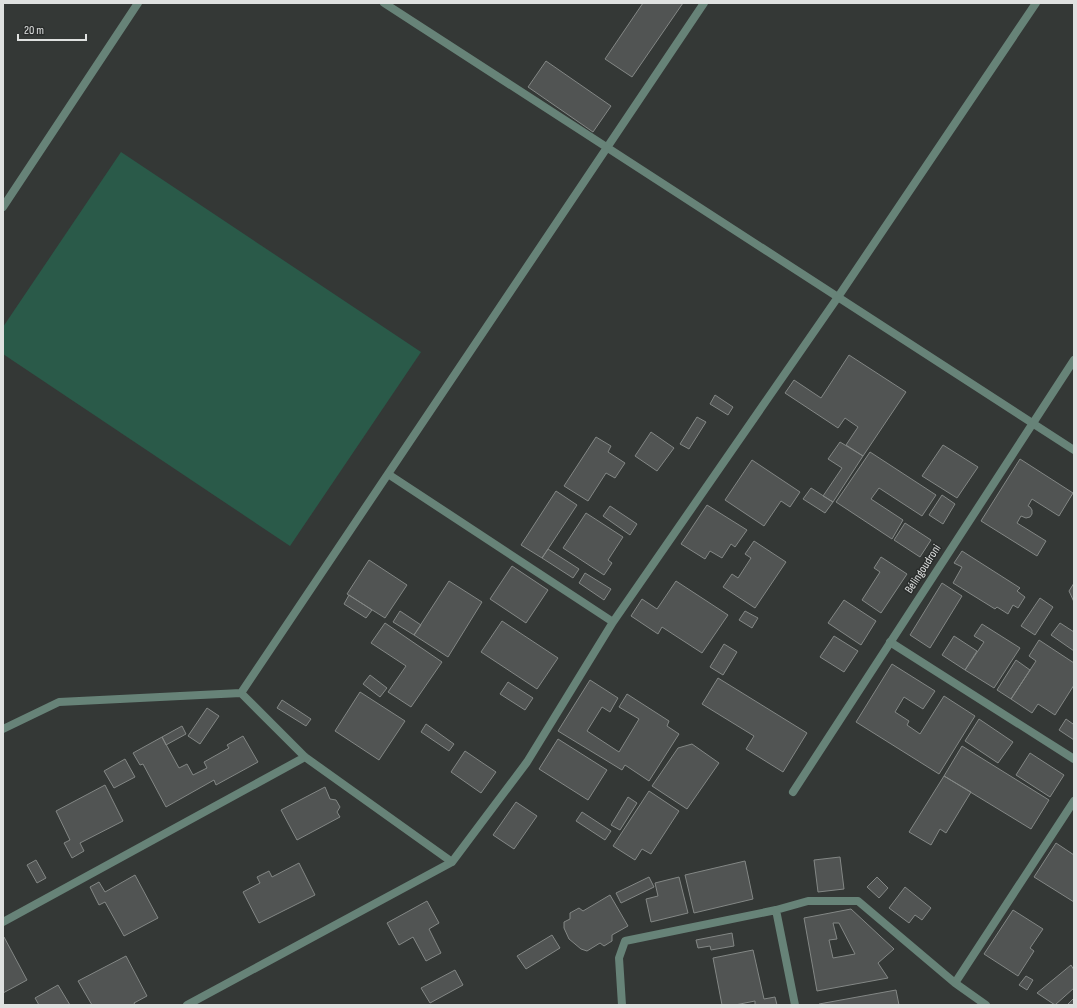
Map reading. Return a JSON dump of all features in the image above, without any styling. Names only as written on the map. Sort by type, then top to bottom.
[{"type":"street","points":[[3,207],[138,3]]},
{"type":"street","points":[[384,3],[1074,450]]},
{"type":"street","points":[[241,693],[704,3]]},
{"type":"street","points":[[187,1005],[452,862],[527,762],[613,622],[838,297],[1036,3]]},
{"type":"street","name":"Bélingoudroni","points":[[793,792],[1074,360]]},
{"type":"street","points":[[388,474],[613,622]]},
{"type":"street","points":[[890,642],[1074,759]]},
{"type":"street","points":[[3,729],[58,702],[241,693],[305,757],[452,862]]},
{"type":"street","points":[[3,922],[305,757]]},
{"type":"street","points":[[955,983],[1074,801]]},
{"type":"street","points":[[622,1005],[619,958],[625,941],[776,910],[808,901],[858,901],[955,983],[986,1005]]},
{"type":"street","points":[[776,910],[795,1005]]},
{"type":"green space","points":[[121,152],[421,352],[290,546],[3,354],[3,327]]},
{"type":"building","points":[[643,3],[683,3],[632,77],[605,59]]},
{"type":"building","points":[[546,61],[611,106],[593,132],[528,87]]},
{"type":"building","points":[[849,355],[906,392],[863,456],[846,445],[858,427],[845,418],[838,428],[785,393],[794,380],[821,398]]},
{"type":"building","points":[[715,395],[733,407],[728,415],[710,404]]},
{"type":"building","points":[[697,417],[706,422],[689,449],[680,444]]},
{"type":"building","points":[[651,432],[674,448],[657,471],[635,456]]},
{"type":"building","points":[[596,437],[611,446],[608,452],[625,463],[615,478],[606,473],[588,501],[564,486]]},
{"type":"building","points":[[840,442],[863,456],[833,502],[823,496],[842,468],[828,459]]},
{"type":"building","points":[[943,445],[978,467],[957,498],[922,476]]},
{"type":"building","points":[[870,452],[936,495],[922,516],[879,488],[871,499],[903,520],[892,539],[836,502]]},
{"type":"building","points":[[1020,459],[1073,493],[1059,516],[1032,499],[1028,506],[1032,510],[1032,514],[1030,517],[1026,518],[1021,516],[1017,523],[1046,541],[1037,556],[981,521]]},
{"type":"building","points":[[752,460],[800,492],[790,507],[781,501],[764,526],[725,500]]},
{"type":"building","points":[[811,488],[833,502],[825,513],[803,499]]},
{"type":"building","points":[[556,491],[577,505],[542,558],[521,545]]},
{"type":"building","points":[[942,495],[955,504],[943,524],[929,515]]},
{"type":"building","points":[[707,505],[747,530],[735,547],[731,544],[722,558],[710,551],[705,559],[681,544]]},
{"type":"building","points":[[610,506],[637,524],[630,535],[603,516]]},
{"type":"building","points":[[586,513],[623,537],[608,560],[612,563],[604,575],[563,548]]},
{"type":"building","points":[[905,523],[931,540],[920,557],[894,540]]},
{"type":"building","points":[[754,541],[786,562],[755,608],[723,587],[732,574],[738,578],[751,558],[745,554]]},
{"type":"building","points":[[548,549],[579,569],[573,578],[542,558]]},
{"type":"building","points":[[962,551],[1020,588],[1017,591],[1025,597],[1018,608],[1013,605],[1008,614],[997,607],[995,609],[953,583],[962,567],[954,563]]},
{"type":"building","points":[[881,557],[907,574],[881,613],[862,600],[880,572],[874,568]]},
{"type":"building","points":[[369,560],[407,585],[385,618],[347,594]]},
{"type":"building","points":[[512,566],[548,590],[526,623],[490,599]]},
{"type":"building","points":[[585,573],[611,589],[604,600],[579,583]]},
{"type":"building","points":[[449,581],[482,602],[448,657],[414,635]]},
{"type":"building","points":[[676,581],[728,615],[702,653],[662,627],[658,634],[631,616],[642,599],[657,609]]},
{"type":"building","points":[[942,583],[962,596],[930,648],[910,635]]},
{"type":"building","points":[[1074,583],[1074,602],[1069,591]]},
{"type":"building","points":[[349,595],[372,610],[366,618],[344,604]]},
{"type":"building","points":[[1040,598],[1053,607],[1035,635],[1021,626]]},
{"type":"building","points":[[844,600],[876,621],[861,645],[828,623]]},
{"type":"building","points":[[400,611],[421,625],[414,635],[393,622]]},
{"type":"building","points":[[745,611],[758,618],[752,628],[739,620]]},
{"type":"building","points":[[502,621],[558,658],[537,689],[481,652]]},
{"type":"building","points":[[385,623],[442,662],[411,707],[388,692],[406,666],[371,643]]},
{"type":"building","points":[[1060,623],[1074,632],[1074,651],[1051,635]]},
{"type":"building","points":[[982,624],[1020,648],[994,688],[965,670],[984,642],[974,636]]},
{"type":"building","points":[[834,636],[858,651],[844,672],[820,657]]},
{"type":"building","points":[[954,636],[977,651],[965,670],[942,655]]},
{"type":"building","points":[[1039,640],[1074,663],[1074,685],[1055,715],[1038,704],[1032,713],[1011,699],[1036,661],[1029,656]]},
{"type":"building","points":[[724,644],[737,652],[723,675],[710,667]]},
{"type":"building","points":[[1016,660],[1030,670],[1011,699],[997,690]]},
{"type":"building","points":[[892,664],[935,691],[923,709],[904,697],[895,712],[909,721],[907,725],[920,734],[944,696],[975,716],[939,774],[856,722]]},
{"type":"building","points":[[370,675],[387,688],[380,697],[363,684]]},
{"type":"building","points":[[718,678],[807,733],[783,772],[746,749],[754,736],[702,704]]},
{"type":"building","points":[[590,680],[618,698],[610,712],[602,707],[587,731],[619,752],[639,719],[619,707],[627,694],[669,721],[667,726],[679,734],[649,781],[625,765],[622,770],[558,731]]},
{"type":"building","points":[[508,682],[533,698],[525,710],[500,694]]},
{"type":"building","points":[[360,692],[405,721],[379,760],[335,731]]},
{"type":"building","points":[[282,700],[311,719],[306,726],[277,708]]},
{"type":"building","points":[[207,708],[219,716],[200,744],[188,736]]},
{"type":"building","points":[[979,719],[1013,742],[998,763],[965,741]]},
{"type":"building","points":[[1066,719],[1073,724],[1074,722],[1074,740],[1059,730]]},
{"type":"building","points":[[426,724],[454,744],[449,751],[421,732]]},
{"type":"building","points":[[182,726],[186,734],[166,745],[162,737]]},
{"type":"building","points":[[243,736],[258,762],[216,785],[214,780],[166,807],[143,764],[140,765],[133,753],[162,737],[179,768],[187,764],[193,775],[207,768],[204,762],[229,748],[227,745]]},
{"type":"building","points":[[558,739],[607,770],[588,800],[539,769]]},
{"type":"building","points":[[692,744],[719,763],[687,809],[652,786],[678,748]]},
{"type":"building","points":[[962,746],[1049,800],[1031,829],[944,776]]},
{"type":"building","points":[[465,751],[496,772],[481,793],[451,772]]},
{"type":"building","points":[[1030,753],[1064,775],[1050,797],[1016,775]]},
{"type":"building","points":[[125,759],[135,777],[114,788],[104,771]]},
{"type":"building","points":[[944,776],[971,792],[946,833],[940,829],[931,845],[909,832]]},
{"type":"building","points":[[105,785],[123,821],[80,843],[84,851],[72,858],[64,843],[70,840],[56,811]]},
{"type":"building","points":[[325,787],[330,799],[336,800],[340,807],[337,812],[340,817],[297,840],[281,810]]},
{"type":"building","points":[[649,791],[679,811],[651,854],[642,849],[635,860],[613,846]]},
{"type":"building","points":[[628,797],[637,803],[620,830],[611,825]]},
{"type":"building","points":[[516,802],[537,816],[514,849],[493,835]]},
{"type":"building","points":[[582,812],[611,831],[605,840],[576,821]]},
{"type":"building","points":[[1056,843],[1074,855],[1074,902],[1034,877]]},
{"type":"building","points":[[840,857],[844,889],[818,892],[814,860]]},
{"type":"building","points":[[36,860],[46,878],[37,883],[27,865]]},
{"type":"building","points":[[745,861],[753,899],[694,913],[685,875]]},
{"type":"building","points":[[299,863],[315,895],[259,923],[243,892],[260,883],[257,877],[269,871],[272,877]]},
{"type":"building","points":[[135,875],[158,918],[124,936],[105,902],[99,905],[90,887],[99,882],[105,892]]},
{"type":"building","points":[[649,877],[654,887],[621,903],[616,893]]},
{"type":"building","points":[[679,877],[688,913],[651,922],[646,899],[658,896],[655,883]]},
{"type":"building","points":[[877,877],[888,888],[879,898],[867,887]]},
{"type":"building","points":[[905,887],[931,908],[922,920],[915,915],[909,923],[889,908]]},
{"type":"building","points":[[610,895],[628,926],[612,935],[612,941],[604,946],[600,943],[587,951],[581,949],[569,939],[564,928],[564,922],[570,919],[570,913],[579,908],[583,911]]},
{"type":"building","points":[[427,901],[439,923],[429,929],[441,953],[426,961],[413,937],[399,945],[387,923]]},
{"type":"building","points":[[851,909],[894,949],[878,963],[888,978],[817,991],[804,918]],"holes":[[[833,923],[839,923],[855,954],[833,958],[829,940],[837,939]]]},
{"type":"building","points":[[1013,910],[1043,929],[1030,948],[1034,951],[1018,976],[984,954]]},
{"type":"building","points":[[732,933],[734,946],[711,950],[710,946],[698,948],[696,940]]},
{"type":"building","points":[[552,935],[560,948],[526,969],[517,956]]},
{"type":"building","points":[[3,937],[27,980],[3,993]]},
{"type":"building","points":[[753,950],[764,999],[775,997],[777,1005],[755,1005],[755,1001],[735,1005],[722,1005],[713,958]]},
{"type":"building","points":[[126,956],[147,996],[134,1003],[135,1005],[92,1005],[78,981]]},
{"type":"building","points":[[1071,965],[1074,970],[1074,988],[1055,1005],[1037,993]]},
{"type":"building","points":[[455,970],[463,985],[430,1003],[421,988]]},
{"type":"building","points":[[1026,976],[1033,980],[1027,990],[1019,985]]},
{"type":"building","points":[[58,985],[70,1005],[39,1005],[35,998]]},
{"type":"building","points":[[896,990],[899,1005],[819,1005],[819,1004]]},
{"type":"building","points":[[1074,998],[1074,1005],[1067,1005]]}]
